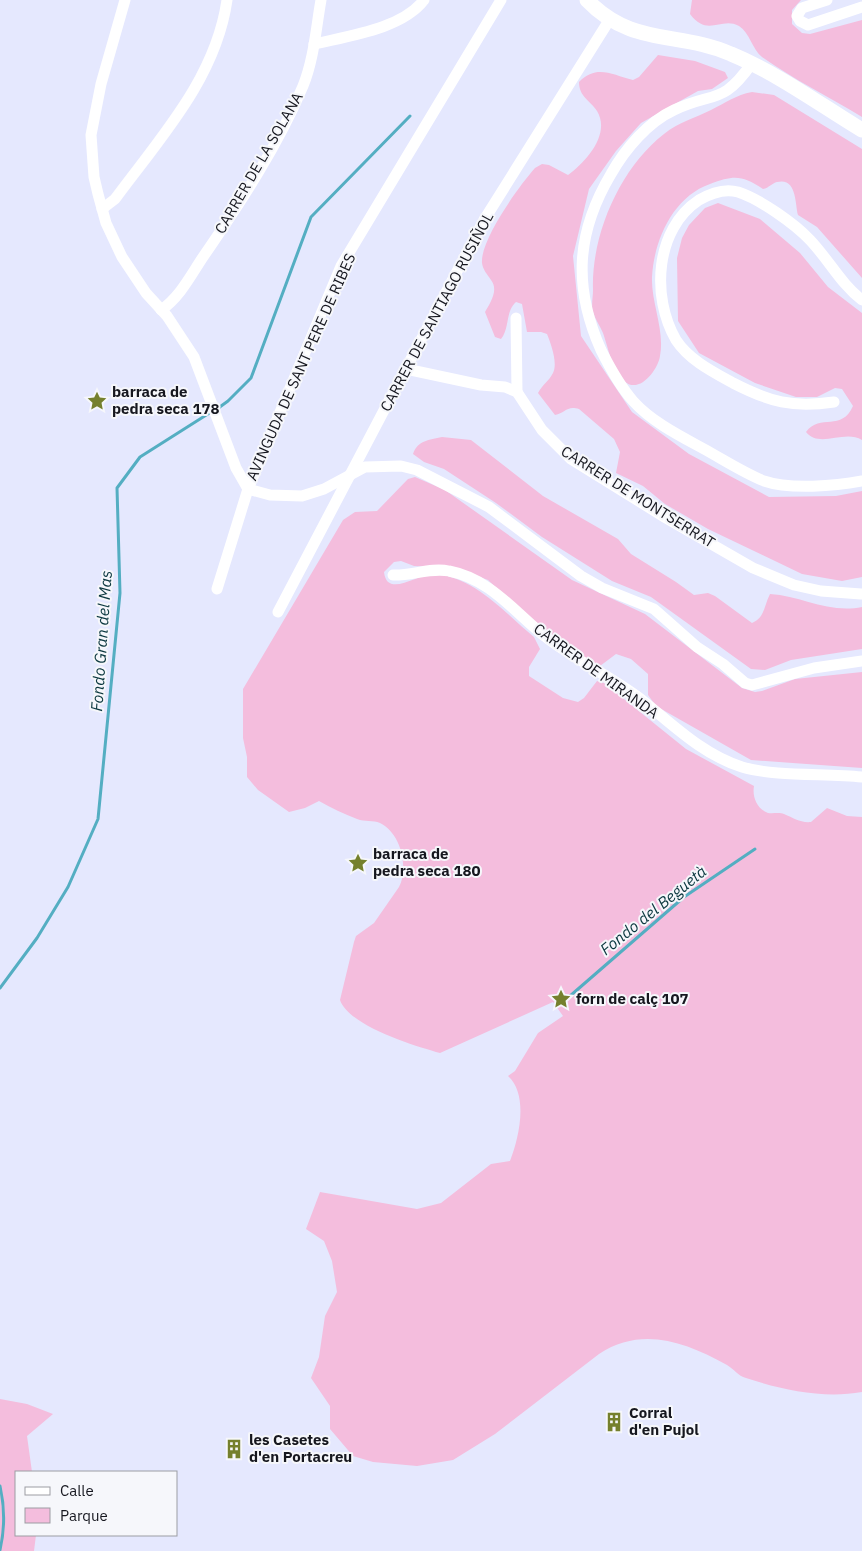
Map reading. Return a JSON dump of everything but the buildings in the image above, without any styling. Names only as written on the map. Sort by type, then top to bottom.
[{"type":"street","points":[[125,0],[101,84],[91,134],[94,177],[102,209],[122,257],[146,293],[161,310],[194,357],[218,416],[236,468],[248,488],[270,495],[302,496],[324,489],[365,467],[401,466],[417,470],[474,498],[510,522],[582,576],[602,588],[654,609],[697,647],[723,664],[745,683],[752,685],[814,668],[862,661]]},
{"type":"street","points":[[102,209],[115,199],[182,109],[204,72],[222,24],[226,0]]},
{"type":"street","name":"CARRER DE LA SOLANA","points":[[161,310],[178,295],[254,176],[303,84],[314,44],[321,0]]},
{"type":"street","points":[[314,44],[367,31],[404,18],[424,0]]},
{"type":"street","name":"AVINGUDA DE SANT PERE DE RIBES","points":[[218,589],[248,488],[341,266],[501,0]]},
{"type":"street","points":[[587,0],[610,19],[643,34],[714,48],[752,64],[862,130]]},
{"type":"street","points":[[828,0],[802,8],[798,13],[798,19],[808,25],[862,7]]},
{"type":"street","name":"CARRER DE SANTIAGO RUSIÑOL","points":[[278,612],[484,220],[610,19]]},
{"type":"street","points":[[752,64],[731,89],[722,95],[685,106],[662,117],[631,146],[612,173],[590,218],[583,244],[580,272],[586,310],[592,330],[612,372],[633,401],[662,424],[765,481],[816,485],[862,481]]},
{"type":"street","points":[[834,402],[795,406],[779,403],[739,386],[690,356],[677,342],[668,325],[661,282],[663,254],[672,230],[682,214],[691,206],[718,191],[736,192],[798,229],[811,241],[841,280],[862,300]]},
{"type":"street","points":[[406,369],[481,385],[505,386],[517,392],[516,318]]},
{"type":"street","name":"CARRER DE MONTSERRAT","points":[[517,392],[542,430],[571,458],[682,527],[753,568],[794,585],[821,591],[860,594]]},
{"type":"street","name":"CARRER DE MIRANDA","points":[[393,575],[405,576],[447,570],[482,583],[546,637],[642,700],[673,728],[726,760],[742,767],[862,777]]},
{"type":"green space","points":[[692,0],[801,0],[792,10],[792,24],[802,33],[810,34],[862,20],[862,117],[762,57],[739,26],[726,23],[709,26],[697,21],[690,14]]},
{"type":"green space","points":[[658,55],[695,61],[725,72],[728,78],[712,89],[698,91],[641,123],[616,151],[589,189],[573,256],[581,336],[632,412],[689,454],[769,497],[836,496],[862,491],[862,577],[842,581],[802,574],[708,529],[665,504],[643,486],[616,473],[620,452],[614,439],[579,409],[569,409],[555,415],[538,393],[553,373],[555,364],[547,334],[527,332],[522,304],[516,302],[510,310],[504,335],[501,339],[495,337],[485,312],[493,296],[494,288],[482,263],[483,253],[487,241],[511,200],[535,168],[542,164],[549,165],[568,175],[589,155],[599,138],[601,120],[597,111],[583,95],[579,82],[592,73],[598,72],[605,72],[633,80],[639,77]]},
{"type":"green space","points":[[752,92],[774,95],[862,149],[862,278],[817,227],[798,215],[794,192],[788,184],[777,182],[763,189],[749,181],[732,178],[710,184],[697,190],[676,209],[661,235],[652,277],[652,287],[661,336],[660,356],[656,368],[647,379],[636,385],[630,385],[616,371],[592,307],[597,247],[611,204],[634,165],[648,148],[664,134],[681,123],[741,95]]},
{"type":"green space","points":[[718,203],[760,219],[800,253],[828,287],[862,313],[862,440],[848,436],[818,439],[806,432],[812,426],[837,421],[848,414],[853,406],[842,389],[835,388],[817,397],[796,397],[755,383],[699,353],[678,321],[677,258],[682,238],[689,225],[705,208]]},
{"type":"green space","points":[[442,437],[471,440],[543,496],[618,539],[631,554],[694,595],[708,593],[715,596],[752,623],[762,615],[770,594],[838,608],[862,607],[862,649],[791,660],[765,670],[751,669],[651,597],[612,581],[542,537],[496,503],[444,469],[424,462],[413,454],[421,443]]},
{"type":"green space","points":[[415,477],[445,490],[572,580],[645,614],[742,688],[755,692],[795,679],[862,672],[862,768],[751,760],[656,706],[648,695],[648,674],[631,659],[616,654],[600,666],[593,664],[523,614],[488,580],[456,568],[414,566],[401,561],[394,562],[384,572],[386,580],[391,584],[404,583],[435,574],[450,577],[476,589],[534,637],[540,649],[529,667],[529,676],[563,698],[578,702],[584,698],[597,681],[604,683],[686,749],[754,786],[756,802],[764,811],[768,813],[782,813],[804,822],[811,822],[827,808],[847,816],[862,817],[862,1392],[818,1394],[789,1390],[743,1377],[727,1365],[679,1344],[647,1339],[615,1345],[599,1354],[495,1434],[453,1460],[417,1466],[373,1462],[353,1456],[330,1429],[330,1406],[311,1378],[319,1357],[325,1316],[337,1292],[332,1261],[324,1241],[306,1229],[320,1192],[417,1209],[441,1203],[491,1164],[510,1161],[519,1129],[520,1105],[514,1084],[508,1076],[515,1071],[538,1033],[563,1016],[553,1002],[440,1053],[384,1034],[356,1018],[340,1000],[356,936],[374,923],[399,887],[402,879],[403,861],[398,843],[387,828],[380,823],[357,819],[319,801],[305,808],[289,812],[258,790],[247,777],[247,757],[243,738],[243,689],[343,520],[355,512],[377,511],[408,479]]},
{"type":"green space","points":[[0,1399],[27,1404],[53,1414],[27,1436],[32,1471],[15,1471],[15,1536],[36,1536],[34,1551],[0,1551]]},
{"type":"waterway","name":"Fondo Gran del Mas","points":[[217,409],[251,378],[311,217],[410,116]]},
{"type":"waterway","name":"Fondo Gran del Mas","points":[[0,988],[37,938],[68,887],[98,819],[120,593],[117,488],[140,457],[211,412]]},
{"type":"waterway","name":"Fondo del Beguetà","points":[[570,996],[684,897],[755,849]]},
{"type":"waterway","name":"Fondo Gran del Mas","points":[[0,1486],[4,1518],[0,1550]]},
{"type":"place","name":"barraca de pedra seca 178","points":[[97,401]]},
{"type":"place","name":"barraca de pedra seca 180","points":[[358,863]]},
{"type":"place","name":"forn de calç 107","points":[[561,999]]},
{"type":"place","name":"Corral d'en Pujol","points":[[614,1422]]},
{"type":"place","name":"les Casetes d'en Portacreu","points":[[234,1449]]}]
